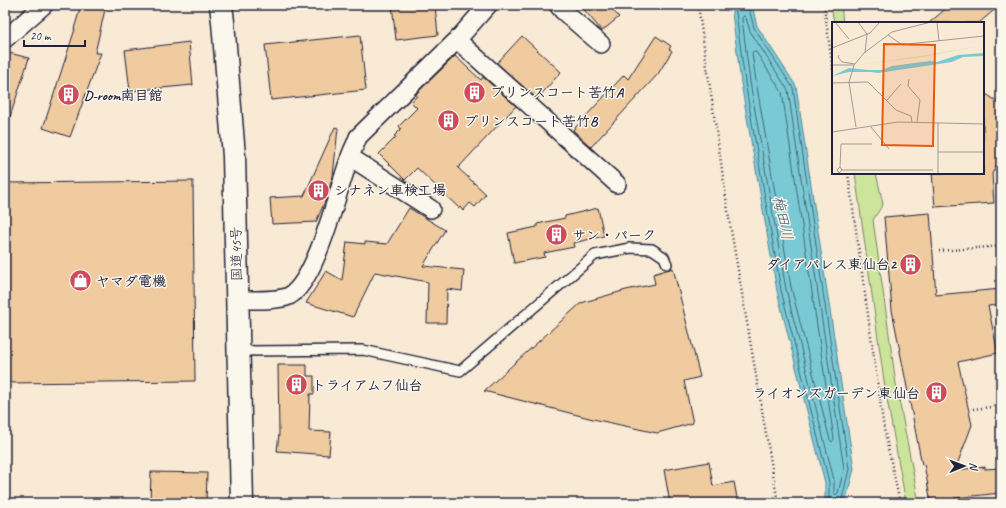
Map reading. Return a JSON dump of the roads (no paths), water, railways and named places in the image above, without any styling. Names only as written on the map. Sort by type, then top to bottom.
[{"type":"highway","name":"国道45号","points":[[221,5],[234,156],[242,503]]},
{"type":"street","points":[[5,39],[44,5]]},
{"type":"street","points":[[238,300],[271,299],[288,296],[299,288],[319,253],[350,156],[358,137],[457,40],[488,5]]},
{"type":"street","points":[[558,5],[563,12],[601,44]]},
{"type":"street","points":[[457,40],[617,184]]},
{"type":"street","points":[[350,156],[431,209]]},
{"type":"lane","points":[[239,351],[363,350],[460,371],[595,255],[630,248],[652,249],[664,257],[667,264]]},
{"type":"water","name":"梅田川","points":[[731,5],[752,5],[757,26],[796,86],[854,469],[845,503],[825,503],[825,483],[777,291],[741,83]]},
{"type":"place","name":"プリンスコート苦竹A","points":[[474,92]]},
{"type":"place","name":"D-room南目館","points":[[69,95]]},
{"type":"place","name":"プリンスコート苦竹B","points":[[448,121]]},
{"type":"place","name":"シナネン車検工場","points":[[318,190]]},
{"type":"place","name":"サン・パーク","points":[[556,235]]},
{"type":"place","name":"ダイアパレス東仙台2","points":[[911,264]]},
{"type":"place","name":"ヤマダ電機","points":[[81,281]]},
{"type":"place","name":"トライアムフ仙台","points":[[296,385]]},
{"type":"place","name":"ライオンズガーデン東仙台","points":[[936,393]]}]
